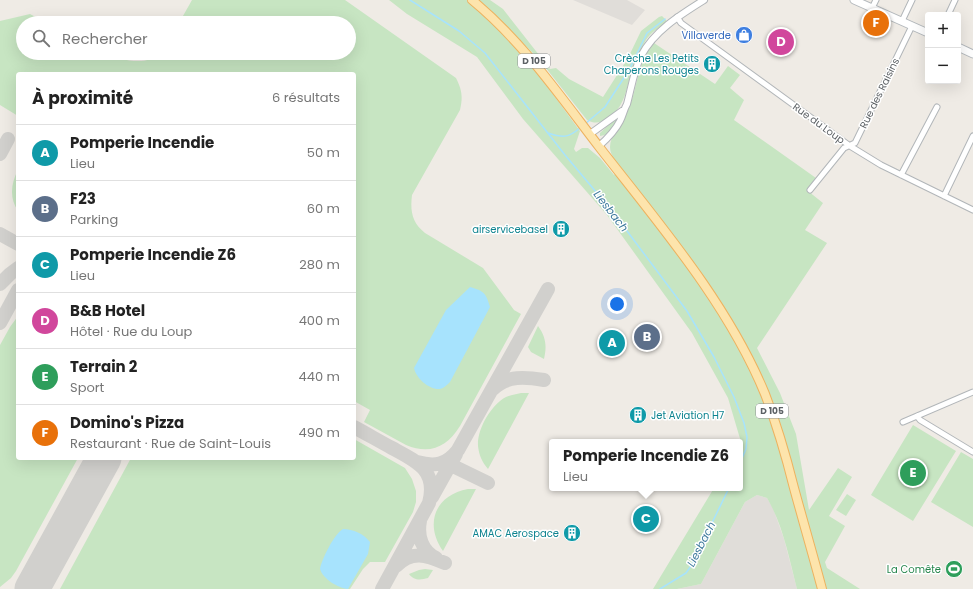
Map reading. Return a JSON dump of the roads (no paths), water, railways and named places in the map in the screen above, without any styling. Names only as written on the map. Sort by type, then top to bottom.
[{"type":"main road","name":"D 105","points":[[472,0],[526,51],[680,252],[716,302],[736,334],[764,393],[779,430],[822,589]]},
{"type":"main road","points":[[854,0],[925,32]]},
{"type":"main road","points":[[960,48],[973,54]]},
{"type":"street","points":[[599,146],[613,132],[620,121],[627,104],[640,58],[653,38],[677,17],[704,0]]},
{"type":"street","points":[[872,8],[876,0]]},
{"type":"street","points":[[902,21],[912,0]]},
{"type":"street","points":[[949,12],[955,0]]},
{"type":"street","name":"Rue du Loup","points":[[677,17],[681,23],[719,52],[850,146],[881,165],[973,210]]},
{"type":"street","name":"Rue des Raisins","points":[[810,190],[844,148],[855,143],[912,26]]},
{"type":"street","points":[[901,175],[938,107]]},
{"type":"street","points":[[588,132],[624,110]]},
{"type":"street","points":[[944,196],[973,136]]},
{"type":"street","points":[[903,422],[973,392]]},
{"type":"street","points":[[917,416],[920,420],[973,452]]},
{"type":"water","points":[[470,287],[484,293],[490,307],[450,382],[440,389],[432,388],[417,376],[414,368],[446,310]]},
{"type":"water","points":[[343,529],[358,532],[370,542],[368,554],[348,589],[331,582],[324,576],[320,569],[329,547],[336,536]]},
{"type":"waterway","name":"Liesbach","points":[[410,0],[459,31],[485,53],[565,155],[612,211],[687,311],[714,357],[734,397],[744,423],[747,437],[746,449],[743,456]]},
{"type":"waterway","points":[[585,124],[605,107],[629,70],[647,33],[665,19]]},
{"type":"waterway","points":[[548,133],[558,136],[565,136],[572,134],[580,128]]},
{"type":"waterway","name":"Liesbach","points":[[660,589],[686,573],[691,566],[728,491]]},
{"type":"place","name":"Domino's Pizza","points":[[876,23]]},
{"type":"place","name":"Villaverde","points":[[744,35]]},
{"type":"place","name":"B&B Hotel","points":[[781,42]]},
{"type":"place","name":"Crèche Les Petits Chaperons Rouges","points":[[712,64]]},
{"type":"place","name":"airservicebasel","points":[[561,229]]},
{"type":"place","name":"F23","points":[[647,337]]},
{"type":"place","name":"Pomperie Incendie","points":[[612,343]]},
{"type":"place","name":"Jet Aviation H7","points":[[638,415]]},
{"type":"place","name":"Terrain 2","points":[[913,473]]},
{"type":"place","name":"Pomperie Incendie Z6","points":[[646,519]]},
{"type":"place","name":"AMAC Aerospace","points":[[572,533]]},
{"type":"place","name":"La Comête","points":[[954,569]]}]
